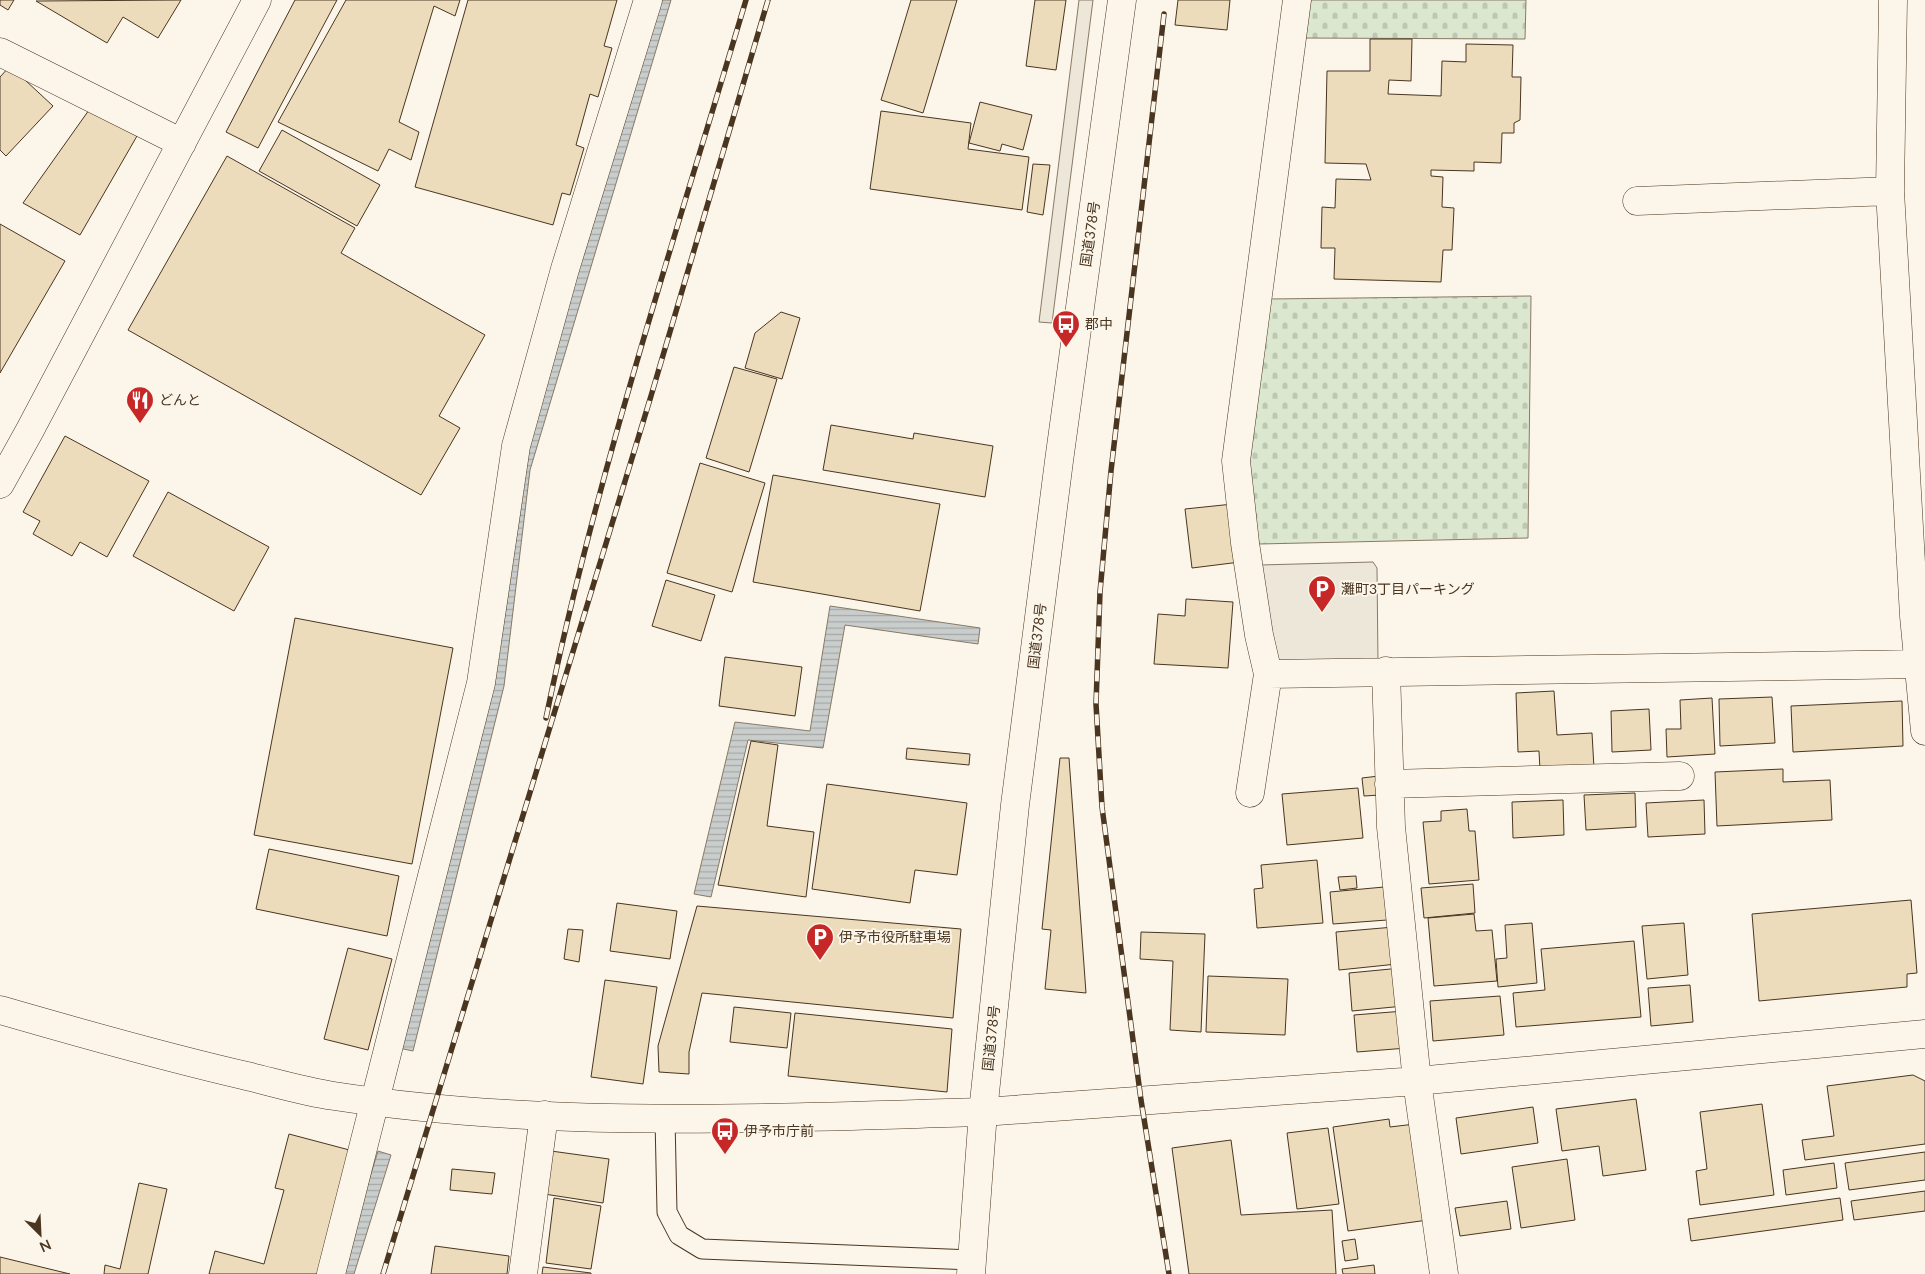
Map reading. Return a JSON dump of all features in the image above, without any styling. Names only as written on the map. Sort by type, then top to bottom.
[{"type":"main road","points":[[0,484],[258,0]]},
{"type":"main road","points":[[331,1274],[482,683],[516,446],[565,269],[648,0]]},
{"type":"main road","name":"国道378号","points":[[971,1267],[983,1112],[1015,805],[1059,461],[1122,0]]},
{"type":"main road","points":[[1250,794],[1268,674],[1259,635],[1236,461],[1297,0]]},
{"type":"main road","points":[[1893,0],[1890,191],[1920,615],[1918,664],[1925,731]]},
{"type":"main road","points":[[0,52],[182,143]]},
{"type":"main road","points":[[1638,201],[1890,191]]},
{"type":"main road","points":[[1268,674],[1918,664]]},
{"type":"main road","points":[[1386,671],[1390,828],[1417,1081],[1444,1274]]},
{"type":"main road","points":[[1389,784],[1680,776]]},
{"type":"main road","points":[[0,1010],[205,1066],[331,1096],[473,1113],[724,1120],[983,1112],[1417,1081],[1925,1034]]},
{"type":"main road","points":[[523,1274],[544,1116]]},
{"type":"lane","points":[[665,1118],[666,1212],[679,1235],[702,1248],[971,1267]]},
{"type":"green space","points":[[1306,0],[1526,0],[1525,39],[1302,38]]},
{"type":"green space","points":[[1531,296],[1528,538],[1259,544],[1247,465],[1268,299]]},
{"type":"shaded area","points":[[651,0],[671,0],[530,470],[504,686],[413,1051],[394,1047],[488,680],[511,462]]},
{"type":"shaded area","points":[[1079,0],[1093,0],[1052,323],[1039,322]]},
{"type":"shaded area","name":"灘町3丁目パーキング","points":[[1373,562],[1377,568],[1378,664],[1278,666],[1260,565]]},
{"type":"shaded area","points":[[830,606],[980,628],[978,644],[845,625],[823,748],[748,740],[711,897],[694,894],[735,722],[810,731]]},
{"type":"shaded area","points":[[378,1151],[391,1155],[354,1274],[340,1274]]},
{"type":"building","points":[[0,0],[14,0],[8,10],[0,5]]},
{"type":"building","points":[[181,0],[158,38],[123,17],[107,43],[36,1]]},
{"type":"building","points":[[295,0],[337,0],[258,148],[226,132]]},
{"type":"building","points":[[346,0],[460,0],[455,16],[434,6],[399,122],[419,132],[411,160],[389,149],[378,171],[278,122]]},
{"type":"building","points":[[468,0],[617,0],[604,46],[612,48],[598,97],[590,94],[576,145],[584,148],[570,195],[562,193],[553,225],[415,187]]},
{"type":"building","points":[[911,0],[957,0],[923,113],[881,100]]},
{"type":"building","points":[[1035,0],[1066,0],[1056,70],[1026,66]]},
{"type":"building","points":[[1178,0],[1230,0],[1227,30],[1175,25]]},
{"type":"building","points":[[1370,39],[1412,39],[1411,81],[1389,80],[1388,94],[1441,96],[1442,61],[1466,62],[1466,44],[1513,45],[1512,77],[1521,77],[1520,120],[1514,123],[1514,133],[1502,133],[1501,163],[1474,162],[1474,171],[1431,170],[1431,176],[1443,177],[1442,207],[1454,208],[1452,250],[1443,250],[1441,282],[1334,279],[1335,248],[1321,248],[1322,207],[1335,208],[1336,179],[1371,180],[1366,164],[1325,163],[1327,71],[1370,71]]},
{"type":"building","points":[[10,66],[53,106],[6,156],[0,150],[0,77]]},
{"type":"building","points":[[980,102],[1032,115],[1023,150],[1002,144],[1000,151],[969,143]]},
{"type":"building","points":[[89,110],[137,136],[80,235],[23,203]]},
{"type":"building","points":[[881,111],[971,123],[968,149],[1029,157],[1022,210],[870,189]]},
{"type":"building","points":[[282,130],[380,185],[357,226],[259,171]]},
{"type":"building","points":[[227,156],[355,228],[341,253],[485,335],[439,416],[460,428],[421,495],[128,330]]},
{"type":"building","points":[[1033,164],[1050,165],[1043,215],[1027,212]]},
{"type":"building","points":[[0,224],[65,261],[0,373]]},
{"type":"building","points":[[781,312],[800,318],[782,379],[745,368],[755,333]]},
{"type":"building","points":[[734,367],[777,379],[749,472],[706,458]]},
{"type":"building","points":[[831,425],[913,439],[914,433],[993,446],[985,497],[823,470]]},
{"type":"building","points":[[65,436],[149,481],[107,557],[80,542],[72,556],[33,534],[40,521],[23,512]]},
{"type":"building","points":[[700,463],[765,483],[732,592],[667,573]]},
{"type":"building","points":[[773,475],[940,504],[920,611],[753,582]]},
{"type":"building","points":[[168,492],[269,547],[234,611],[133,556]]},
{"type":"building","points":[[1233,504],[1240,562],[1192,568],[1185,509]]},
{"type":"building","points":[[666,580],[715,595],[701,641],[652,626]]},
{"type":"building","points":[[1186,599],[1233,602],[1228,668],[1154,664],[1158,614],[1185,616]]},
{"type":"building","points":[[295,618],[453,648],[412,864],[254,835]]},
{"type":"building","points":[[725,657],[802,667],[795,716],[719,706]]},
{"type":"building","points":[[1554,691],[1557,735],[1592,733],[1594,768],[1540,770],[1539,751],[1518,752],[1516,693]]},
{"type":"building","points":[[1772,697],[1775,743],[1720,746],[1719,699]]},
{"type":"building","points":[[1712,698],[1715,754],[1667,757],[1666,729],[1681,729],[1680,700]]},
{"type":"building","points":[[1902,701],[1903,746],[1793,752],[1791,706]]},
{"type":"building","points":[[1649,709],[1651,750],[1612,752],[1611,711]]},
{"type":"building","points":[[751,741],[778,745],[767,826],[814,832],[806,897],[718,885]]},
{"type":"building","points":[[907,748],[970,754],[969,765],[906,759]]},
{"type":"building","points":[[1060,758],[1069,758],[1086,993],[1045,989],[1051,930],[1042,929]]},
{"type":"building","points":[[1783,769],[1783,782],[1830,780],[1832,820],[1717,826],[1715,772]]},
{"type":"building","points":[[1379,776],[1380,795],[1364,796],[1362,778]]},
{"type":"building","points":[[827,784],[967,803],[957,875],[915,870],[910,903],[812,889]]},
{"type":"building","points":[[1358,788],[1363,838],[1287,845],[1282,794]]},
{"type":"building","points":[[1635,793],[1636,827],[1586,830],[1584,795]]},
{"type":"building","points":[[1563,800],[1564,835],[1513,838],[1512,802]]},
{"type":"building","points":[[1704,800],[1705,834],[1648,837],[1646,803]]},
{"type":"building","points":[[1467,809],[1469,831],[1475,831],[1479,880],[1429,884],[1423,822],[1441,821],[1441,811]]},
{"type":"building","points":[[269,849],[399,876],[387,936],[256,909]]},
{"type":"building","points":[[1317,860],[1323,923],[1257,928],[1254,889],[1263,888],[1261,865]]},
{"type":"building","points":[[1356,876],[1357,888],[1340,890],[1338,877]]},
{"type":"building","points":[[1473,884],[1475,913],[1424,918],[1421,888]]},
{"type":"building","points":[[1384,887],[1387,920],[1333,924],[1330,892]]},
{"type":"building","points":[[1911,900],[1917,973],[1907,974],[1907,987],[1759,1001],[1752,914]]},
{"type":"building","points":[[617,903],[677,911],[670,959],[610,951]]},
{"type":"building","name":"伊予市役所駐車場","points":[[697,906],[961,929],[953,1018],[702,993],[689,1052],[689,1074],[659,1072],[658,1046]]},
{"type":"building","points":[[1474,914],[1476,931],[1492,930],[1497,981],[1434,986],[1428,918]]},
{"type":"building","points":[[1532,923],[1537,983],[1498,987],[1496,959],[1507,958],[1505,925]]},
{"type":"building","points":[[1684,923],[1688,975],[1647,979],[1642,926]]},
{"type":"building","points":[[1394,927],[1397,964],[1339,970],[1336,932]]},
{"type":"building","points":[[568,929],[583,930],[579,962],[564,959]]},
{"type":"building","points":[[1141,932],[1205,934],[1201,1032],[1170,1030],[1173,961],[1140,959]]},
{"type":"building","points":[[1634,941],[1641,1017],[1516,1027],[1513,993],[1545,990],[1541,949]]},
{"type":"building","points":[[348,948],[392,959],[368,1050],[324,1039]]},
{"type":"building","points":[[1401,968],[1404,1006],[1352,1011],[1349,973]]},
{"type":"building","points":[[1208,976],[1288,979],[1285,1035],[1206,1032]]},
{"type":"building","points":[[605,980],[657,987],[643,1084],[591,1077]]},
{"type":"building","points":[[1690,985],[1693,1022],[1651,1026],[1648,988]]},
{"type":"building","points":[[1500,996],[1504,1035],[1433,1041],[1430,1001]]},
{"type":"building","points":[[734,1007],[791,1013],[787,1048],[730,1042]]},
{"type":"building","points":[[1404,1011],[1407,1048],[1357,1052],[1354,1015]]},
{"type":"building","points":[[795,1013],[952,1029],[947,1092],[788,1076]]},
{"type":"building","points":[[1913,1075],[1925,1081],[1925,1144],[1805,1160],[1802,1140],[1834,1136],[1827,1086]]},
{"type":"building","points":[[1636,1099],[1646,1170],[1603,1176],[1599,1146],[1562,1151],[1556,1109]]},
{"type":"building","points":[[1762,1104],[1774,1195],[1700,1205],[1696,1171],[1707,1169],[1700,1112]]},
{"type":"building","points":[[1533,1107],[1538,1143],[1461,1154],[1456,1118]]},
{"type":"building","points":[[1389,1119],[1390,1127],[1415,1124],[1428,1220],[1348,1231],[1333,1127]]},
{"type":"building","points":[[1328,1128],[1339,1204],[1297,1209],[1287,1133]]},
{"type":"building","points":[[289,1134],[357,1152],[325,1274],[209,1274],[215,1251],[264,1264],[284,1190],[275,1188]]},
{"type":"building","points":[[1231,1140],[1241,1215],[1332,1210],[1336,1274],[1189,1274],[1172,1148]]},
{"type":"building","points":[[551,1151],[609,1159],[603,1203],[544,1194]]},
{"type":"building","points":[[1925,1152],[1925,1180],[1849,1190],[1845,1163]]},
{"type":"building","points":[[1567,1159],[1575,1220],[1521,1228],[1512,1167]]},
{"type":"building","points":[[1834,1163],[1837,1188],[1786,1195],[1783,1170]]},
{"type":"building","points":[[452,1169],[495,1173],[492,1194],[450,1190]]},
{"type":"building","points":[[139,1183],[167,1189],[148,1274],[104,1274],[105,1265],[120,1269]]},
{"type":"building","points":[[1925,1191],[1925,1211],[1854,1220],[1851,1201]]},
{"type":"building","points":[[554,1198],[601,1206],[591,1269],[546,1263]]},
{"type":"building","points":[[1840,1198],[1843,1220],[1691,1241],[1688,1219]]},
{"type":"building","points":[[1507,1201],[1511,1229],[1460,1236],[1455,1208]]},
{"type":"building","points":[[1355,1239],[1358,1259],[1345,1261],[1342,1241]]},
{"type":"building","points":[[435,1246],[509,1256],[507,1274],[431,1274]]},
{"type":"building","points":[[0,1257],[70,1274],[0,1274]]},
{"type":"building","points":[[1374,1265],[1375,1274],[1343,1274],[1342,1269]]},
{"type":"building","points":[[543,1267],[591,1273],[591,1274],[542,1274]]},
{"type":"railway","points":[[546,718],[588,537],[638,357],[746,0]]},
{"type":"railway","points":[[383,1274],[651,396],[768,0]]},
{"type":"railway","points":[[1164,14],[1111,471],[1100,592],[1096,704],[1102,807],[1141,1100],[1169,1274]]},
{"type":"place","name":"郡中","points":[[1066,348]]},
{"type":"place","name":"どんと","points":[[140,424]]},
{"type":"place","name":"灘町3丁目パーキング","points":[[1322,613]]},
{"type":"place","name":"伊予市役所駐車場","points":[[820,961]]},
{"type":"place","name":"伊予市庁前","points":[[725,1155]]}]
